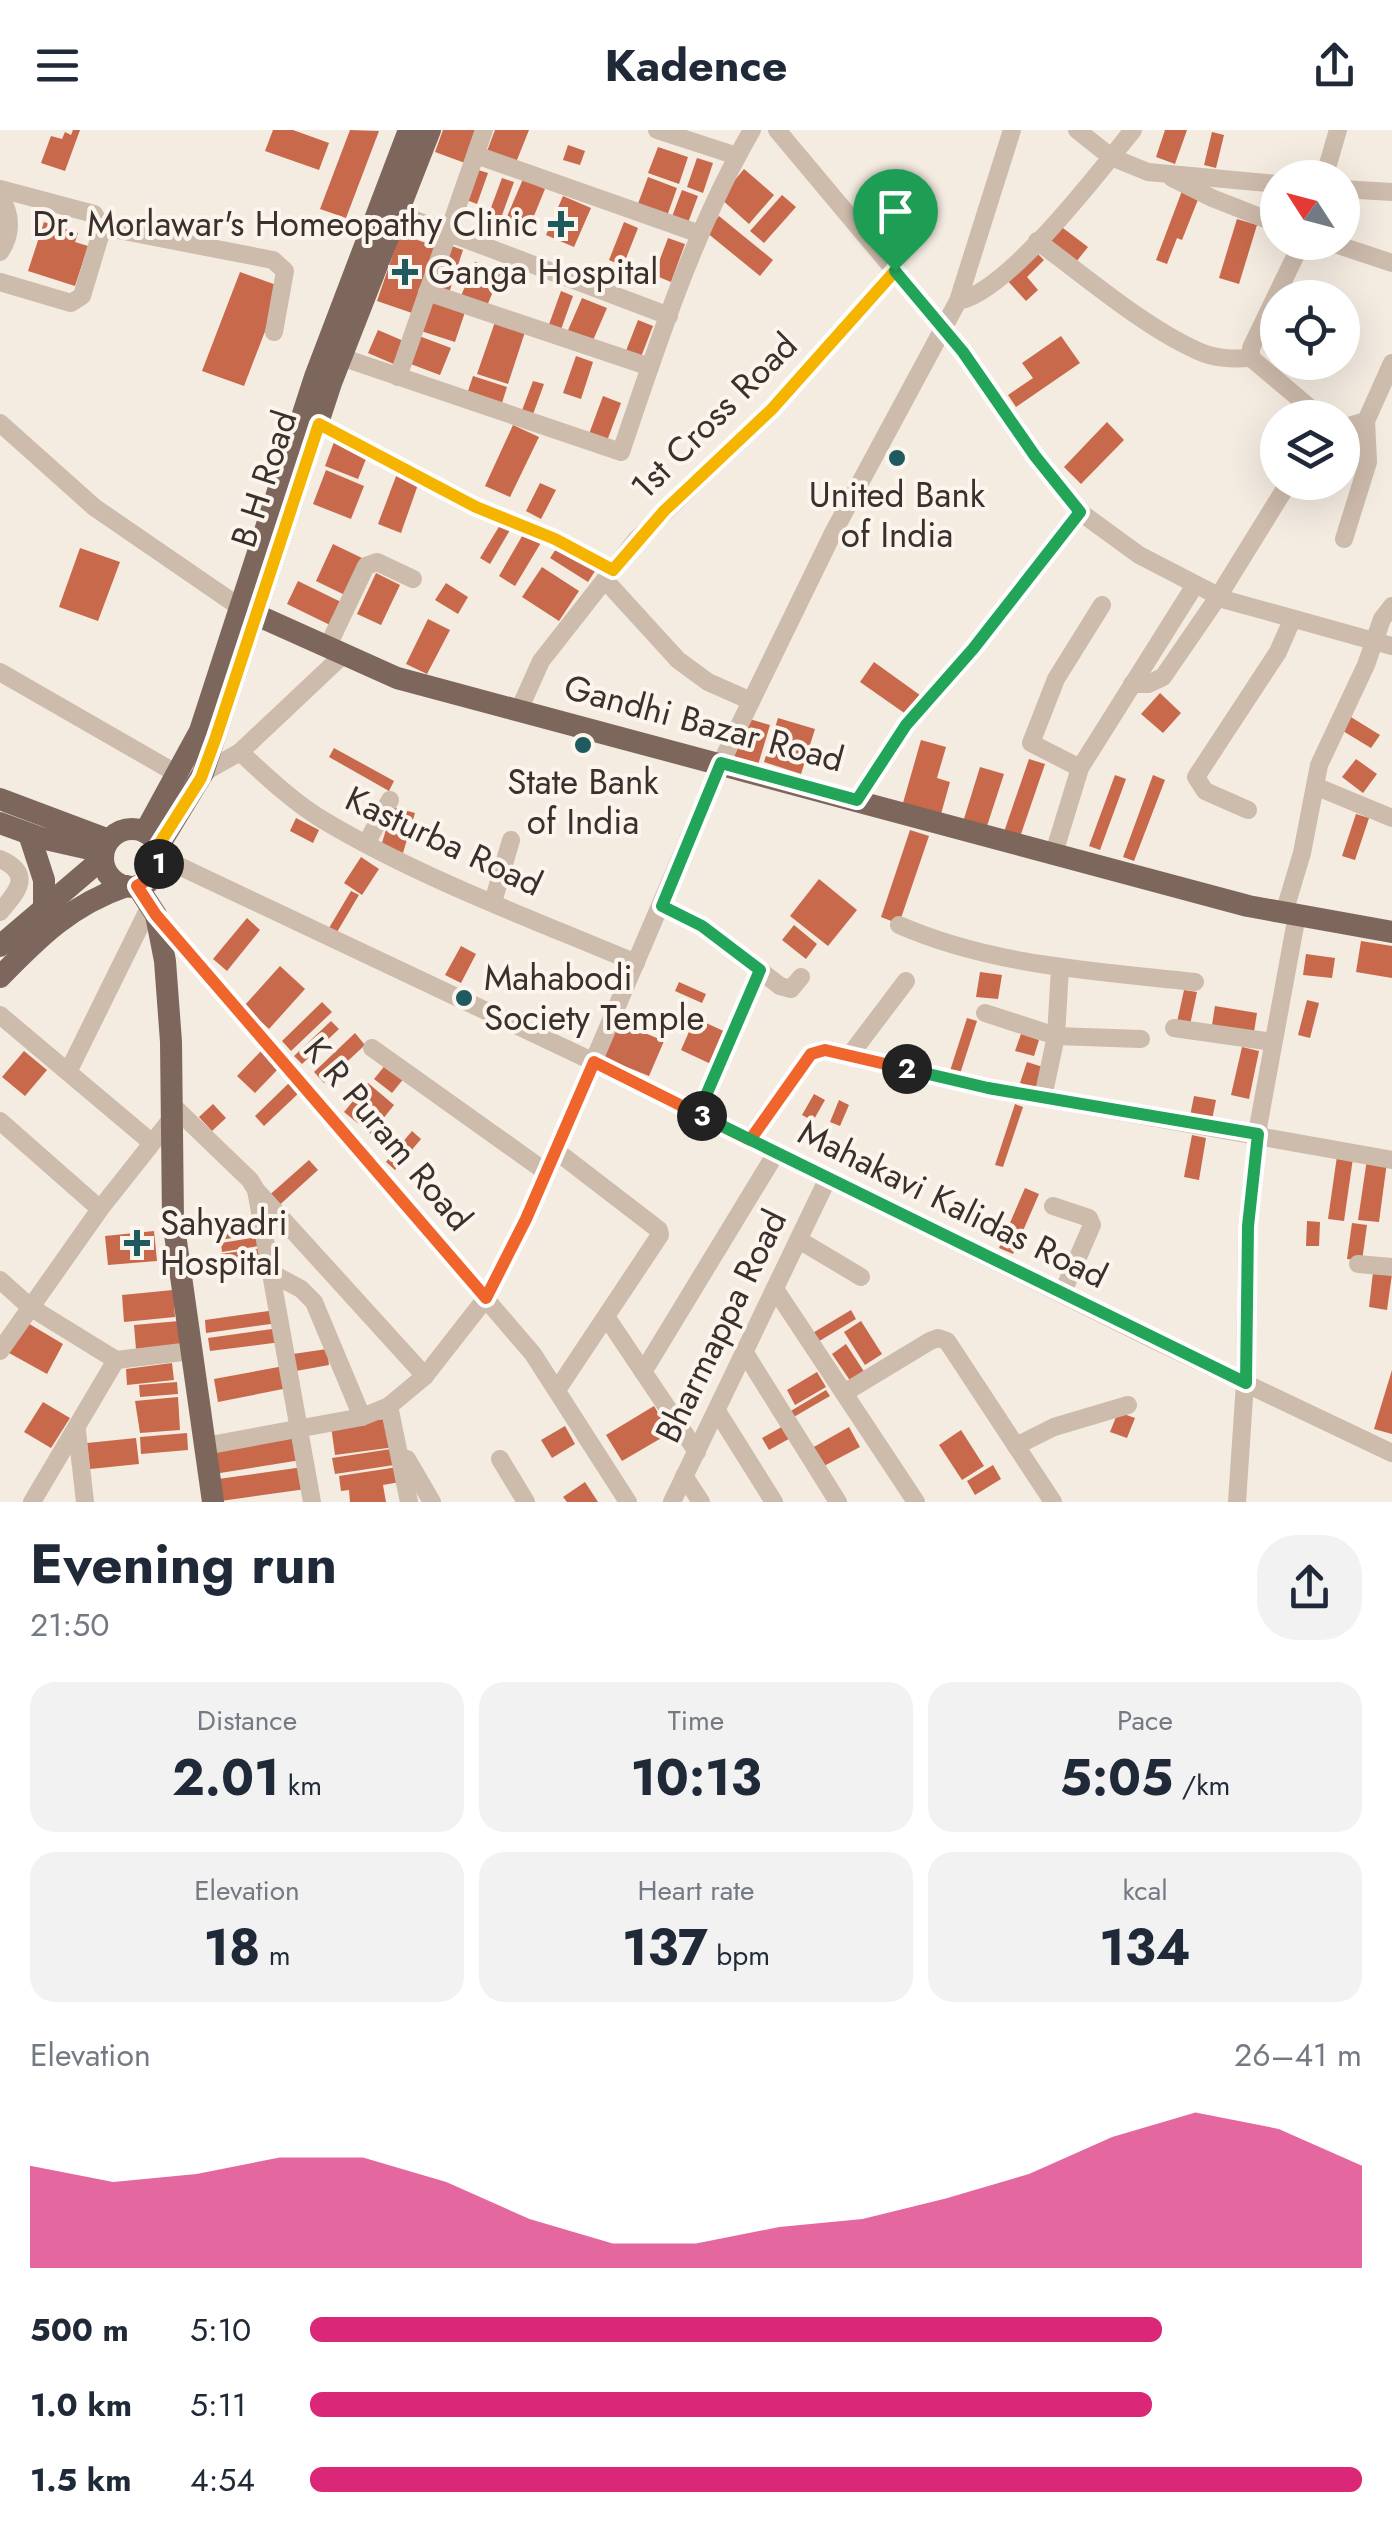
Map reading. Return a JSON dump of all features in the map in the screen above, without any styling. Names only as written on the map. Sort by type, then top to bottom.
[{"type":"main road","points":[[142,898],[154,876],[155,845],[179,774],[249,611],[315,377],[410,130]]},
{"type":"main road","name":"B H Road","points":[[155,845],[203,773],[249,611],[367,285],[430,130]]},
{"type":"main road","name":"Gandhi Bazar Road","points":[[249,611],[397,678],[1291,914],[1392,932]]},
{"type":"main road","points":[[0,799],[105,850]]},
{"type":"main road","points":[[0,823],[29,834],[105,850]]},
{"type":"main road","points":[[3,936],[44,908],[126,829],[155,845]]},
{"type":"main road","points":[[29,834],[44,880],[44,908]]},
{"type":"main road","points":[[105,850],[109,876],[142,898],[165,961],[171,1042],[173,1220],[213,1502]]},
{"type":"main road","points":[[0,977],[72,909],[93,897],[142,898]]},
{"type":"street","points":[[398,377],[484,130]]},
{"type":"street","points":[[656,130],[737,156]]},
{"type":"street","points":[[340,357],[621,452],[700,234],[752,130]]},
{"type":"street","points":[[777,130],[945,329],[1080,512],[1139,555],[1218,597],[1383,644]]},
{"type":"street","points":[[206,1446],[362,1417],[389,1406],[424,1376],[486,1298],[546,1172],[721,763],[834,533],[958,301],[1012,130]]},
{"type":"street","points":[[1078,130],[1111,157],[1148,172],[1260,182]]},
{"type":"street","points":[[958,301],[986,290],[1012,270],[1133,130]]},
{"type":"street","points":[[1329,160],[1338,130]]},
{"type":"street","points":[[476,155],[700,234]]},
{"type":"street","points":[[1162,173],[1260,217]]},
{"type":"street","points":[[1360,190],[1392,192]]},
{"type":"street","points":[[0,193],[94,214],[103,230],[77,302],[0,282]]},
{"type":"street","points":[[0,193],[10,222],[8,239],[0,252]]},
{"type":"street","points":[[399,214],[669,316]]},
{"type":"street","points":[[103,230],[273,260],[285,271],[274,332]]},
{"type":"street","points":[[1037,242],[1169,335],[1200,353],[1226,359],[1251,358],[1301,400]]},
{"type":"street","points":[[1360,252],[1392,263]]},
{"type":"street","points":[[1251,358],[1251,348],[1293,260]]},
{"type":"street","name":"1st Cross Road","points":[[519,710],[541,662],[609,575],[664,511],[772,409],[895,271]]},
{"type":"street","points":[[427,292],[650,367]]},
{"type":"street","points":[[1344,539],[1368,462],[1366,422],[1392,363]]},
{"type":"street","points":[[1360,425],[1366,422]]},
{"type":"street","points":[[0,423],[94,507],[249,611]]},
{"type":"street","points":[[319,424],[476,507],[555,539],[609,575],[678,660],[708,682],[751,701]]},
{"type":"street","points":[[1132,684],[1148,684],[1163,677],[1278,500]]},
{"type":"street","points":[[857,800],[906,725],[973,649],[1080,512]]},
{"type":"street","points":[[203,773],[240,752],[335,652],[366,566],[377,562],[413,578]]},
{"type":"street","points":[[1054,853],[1080,768],[1196,585]]},
{"type":"street","points":[[1080,768],[1031,743],[1056,679],[1102,605]]},
{"type":"street","points":[[1237,1502],[1246,1383],[1248,1226],[1291,914],[1319,765],[1383,644],[1382,619],[1392,606]]},
{"type":"street","points":[[1248,810],[1205,792],[1196,777],[1278,652],[1292,620]]},
{"type":"street","points":[[0,672],[179,774]]},
{"type":"street","name":"Kasturba Road","points":[[240,752],[322,820],[494,902],[636,963]]},
{"type":"street","points":[[1315,786],[1392,818]]},
{"type":"street","points":[[367,842],[390,800]]},
{"type":"street","points":[[494,902],[511,840]]},
{"type":"street","name":"Mahakavi Kalidas Road","points":[[155,845],[1392,1454]]},
{"type":"street","points":[[0,859],[16,869],[20,878],[20,886],[0,912]]},
{"type":"street","points":[[69,1070],[142,898]]},
{"type":"street","name":"K R Puram Road","points":[[142,898],[534,1354],[628,1502]]},
{"type":"street","points":[[662,906],[702,926],[787,990],[801,977]]},
{"type":"street","points":[[899,925],[969,952],[1060,968],[1196,982]]},
{"type":"street","points":[[1043,1098],[1056,1036],[1060,968]]},
{"type":"street","points":[[698,1114],[760,970]]},
{"type":"street","points":[[850,1055],[906,981]]},
{"type":"street","points":[[985,1013],[1056,1036],[1141,1039]]},
{"type":"street","points":[[0,1016],[151,1142]]},
{"type":"street","points":[[1174,1028],[1273,1042]]},
{"type":"street","points":[[372,1048],[546,1172]]},
{"type":"street","points":[[750,1140],[811,1054],[825,1050],[1043,1098],[1392,1160]]},
{"type":"street","points":[[0,1351],[172,1111],[256,1190],[424,1376]]},
{"type":"street","points":[[0,1120],[100,1209]]},
{"type":"street","points":[[555,1150],[660,1232],[557,1390]]},
{"type":"street","points":[[643,1372],[776,1152]]},
{"type":"street","name":"Bharmappa Road","points":[[672,1502],[828,1178]]},
{"type":"street","points":[[256,1190],[312,1502]]},
{"type":"street","points":[[1054,1206],[1089,1218],[1092,1224],[1062,1294]]},
{"type":"street","points":[[798,1240],[861,1277]]},
{"type":"street","points":[[1358,1264],[1392,1267]]},
{"type":"street","points":[[273,1274],[314,1302],[362,1417]]},
{"type":"street","points":[[0,1280],[30,1307],[116,1360],[192,1351]]},
{"type":"street","points":[[775,1289],[916,1502]]},
{"type":"street","points":[[607,1318],[697,1452]]},
{"type":"street","points":[[844,1393],[938,1338],[947,1341],[1053,1502]]},
{"type":"street","points":[[745,1352],[838,1502]]},
{"type":"street","points":[[32,1502],[116,1360]]},
{"type":"street","points":[[1016,1446],[1054,1428],[1128,1404]]},
{"type":"street","points":[[389,1406],[409,1502]]},
{"type":"street","points":[[717,1410],[774,1502]]},
{"type":"street","points":[[77,1431],[85,1502]]},
{"type":"street","points":[[399,1446],[432,1502]]},
{"type":"street","points":[[500,1459],[526,1502]]},
{"type":"street","points":[[684,1476],[701,1502]]},
{"type":"building","points":[[73,130],[80,130],[65,171],[41,163],[51,136],[62,139],[65,132],[71,135]]},
{"type":"building","points":[[273,130],[293,130],[329,143],[319,170],[265,151]]},
{"type":"building","points":[[350,130],[379,131],[346,218],[320,209]]},
{"type":"building","points":[[443,130],[478,130],[465,163],[435,152]]},
{"type":"building","points":[[495,130],[529,130],[515,165],[486,154]]},
{"type":"building","points":[[1165,130],[1187,130],[1175,164],[1156,157]]},
{"type":"building","points":[[1212,132],[1224,135],[1216,168],[1204,165]]},
{"type":"building","points":[[568,145],[585,151],[580,165],[563,160]]},
{"type":"building","points":[[658,147],[688,157],[679,184],[648,173]]},
{"type":"building","points":[[697,158],[713,163],[703,193],[687,187]]},
{"type":"building","points":[[475,169],[488,173],[477,204],[464,199]]},
{"type":"building","points":[[744,169],[774,195],[749,224],[720,198]]},
{"type":"building","points":[[648,177],[677,188],[666,219],[636,209]]},
{"type":"building","points":[[502,178],[514,182],[501,218],[489,213]]},
{"type":"building","points":[[523,179],[545,189],[529,228],[506,219]]},
{"type":"building","points":[[682,190],[698,196],[686,228],[670,222]]},
{"type":"building","points":[[1182,191],[1199,197],[1182,240],[1177,238],[1167,264],[1156,260]]},
{"type":"building","points":[[782,195],[796,207],[764,243],[750,231]]},
{"type":"building","points":[[563,196],[591,208],[574,247],[546,235]]},
{"type":"building","points":[[719,216],[773,260],[760,276],[706,232]]},
{"type":"building","points":[[1237,219],[1257,225],[1239,284],[1219,278]]},
{"type":"building","points":[[44,222],[78,233],[75,242],[88,246],[75,286],[28,271]]},
{"type":"building","points":[[624,222],[638,228],[623,266],[609,260]]},
{"type":"building","points":[[1059,225],[1088,247],[1076,262],[1047,240]]},
{"type":"building","points":[[400,234],[438,247],[415,314],[377,301]]},
{"type":"building","points":[[668,238],[685,244],[671,282],[654,275]]},
{"type":"building","points":[[449,245],[463,250],[448,296],[433,291]]},
{"type":"building","points":[[1036,252],[1044,260],[1027,277],[1038,290],[1026,301],[1006,279]]},
{"type":"building","points":[[475,262],[501,272],[487,306],[461,296]]},
{"type":"building","points":[[240,272],[282,287],[244,386],[202,371]]},
{"type":"building","points":[[561,291],[573,296],[559,335],[547,330]]},
{"type":"building","points":[[582,298],[607,308],[591,345],[566,335]]},
{"type":"building","points":[[431,301],[465,312],[455,342],[421,331]]},
{"type":"building","points":[[638,320],[653,326],[639,362],[624,356]]},
{"type":"building","points":[[495,322],[525,332],[508,384],[477,374]]},
{"type":"building","points":[[378,330],[406,342],[396,365],[368,353]]},
{"type":"building","points":[[419,336],[451,348],[440,375],[408,363]]},
{"type":"building","points":[[1061,336],[1080,363],[1016,407],[1008,395],[1033,378],[1022,363]]},
{"type":"building","points":[[576,356],[593,362],[581,399],[563,393]]},
{"type":"building","points":[[473,376],[507,387],[502,403],[468,391]]},
{"type":"building","points":[[533,381],[544,384],[532,417],[521,413]]},
{"type":"building","points":[[603,396],[621,403],[607,441],[589,434]]},
{"type":"building","points":[[1107,422],[1124,440],[1081,484],[1064,467]]},
{"type":"building","points":[[513,425],[539,437],[510,497],[485,486]]},
{"type":"building","points":[[334,442],[368,454],[358,479],[325,466]]},
{"type":"building","points":[[326,470],[364,486],[351,519],[313,504]]},
{"type":"building","points":[[398,471],[420,479],[401,533],[378,524]]},
{"type":"building","points":[[540,483],[556,490],[541,519],[526,511]]},
{"type":"building","points":[[503,520],[513,525],[490,564],[480,558]]},
{"type":"building","points":[[525,531],[542,541],[515,586],[499,576]]},
{"type":"building","points":[[560,543],[597,568],[588,582],[550,558]]},
{"type":"building","points":[[333,544],[364,559],[347,596],[316,581]]},
{"type":"building","points":[[80,548],[120,562],[98,621],[59,607]]},
{"type":"building","points":[[542,567],[579,591],[559,621],[522,597]]},
{"type":"building","points":[[376,573],[400,585],[381,625],[357,614]]},
{"type":"building","points":[[298,581],[343,603],[332,626],[287,604]]},
{"type":"building","points":[[446,583],[468,597],[458,614],[435,600]]},
{"type":"building","points":[[428,619],[450,630],[427,674],[406,664]]},
{"type":"building","points":[[874,662],[924,698],[910,717],[860,682]]},
{"type":"building","points":[[1160,693],[1181,713],[1163,733],[1141,714]]},
{"type":"building","points":[[1346,714],[1380,735],[1371,748],[1338,728]]},
{"type":"building","points":[[746,718],[770,725],[758,765],[734,757]]},
{"type":"building","points":[[778,718],[815,729],[801,774],[764,762]]},
{"type":"building","points":[[921,740],[946,747],[937,778],[950,782],[941,814],[903,803]]},
{"type":"building","points":[[334,748],[394,781],[389,791],[329,757]]},
{"type":"building","points":[[1029,759],[1045,764],[1020,837],[1004,832]]},
{"type":"building","points":[[1356,759],[1377,774],[1363,793],[1342,777]]},
{"type":"building","points":[[980,767],[1004,774],[986,829],[963,822]]},
{"type":"building","points":[[1115,775],[1126,779],[1100,850],[1089,846]]},
{"type":"building","points":[[1153,775],[1165,780],[1134,861],[1123,857]]},
{"type":"building","points":[[393,807],[415,813],[403,853],[381,846]]},
{"type":"building","points":[[1356,814],[1369,818],[1355,860],[1342,856]]},
{"type":"building","points":[[296,818],[319,830],[313,843],[290,831]]},
{"type":"building","points":[[910,830],[929,836],[899,924],[881,917]]},
{"type":"building","points":[[361,857],[379,869],[362,895],[344,883]]},
{"type":"building","points":[[819,879],[857,910],[828,946],[790,916]]},
{"type":"building","points":[[351,891],[359,895],[337,932],[329,928]]},
{"type":"building","points":[[247,918],[260,930],[227,971],[213,959]]},
{"type":"building","points":[[794,925],[817,944],[806,959],[782,940]]},
{"type":"building","points":[[1361,941],[1392,946],[1392,978],[1356,972]]},
{"type":"building","points":[[461,946],[476,954],[461,983],[445,975]]},
{"type":"building","points":[[1306,954],[1335,958],[1332,978],[1303,975]]},
{"type":"building","points":[[280,966],[305,989],[269,1029],[244,1006]]},
{"type":"building","points":[[980,972],[1002,975],[998,999],[976,997]]},
{"type":"building","points":[[679,982],[706,994],[702,1003],[675,991]]},
{"type":"building","points":[[1184,990],[1197,992],[1190,1025],[1177,1022]]},
{"type":"building","points":[[1307,1000],[1319,1003],[1310,1038],[1298,1035]]},
{"type":"building","points":[[322,1002],[332,1012],[291,1051],[282,1041]]},
{"type":"building","points":[[1215,1006],[1257,1013],[1254,1032],[1212,1025]]},
{"type":"building","points":[[695,1018],[728,1033],[713,1065],[681,1050]]},
{"type":"building","points":[[967,1018],[977,1021],[959,1077],[949,1074]]},
{"type":"building","points":[[331,1021],[339,1029],[302,1064],[294,1056]]},
{"type":"building","points":[[616,1021],[664,1041],[649,1076],[602,1057]]},
{"type":"building","points":[[355,1033],[365,1045],[324,1083],[314,1072]]},
{"type":"building","points":[[1021,1034],[1039,1040],[1034,1056],[1015,1051]]},
{"type":"building","points":[[1242,1047],[1259,1051],[1249,1099],[1231,1095]]},
{"type":"building","points":[[262,1050],[280,1067],[255,1093],[237,1076]]},
{"type":"building","points":[[24,1051],[47,1070],[25,1096],[2,1077]]},
{"type":"building","points":[[1027,1062],[1046,1068],[1039,1089],[1020,1083]]},
{"type":"building","points":[[387,1063],[405,1077],[392,1093],[374,1079]]},
{"type":"building","points":[[291,1081],[301,1091],[264,1126],[255,1116]]},
{"type":"building","points":[[368,1083],[394,1105],[371,1134],[344,1112]]},
{"type":"building","points":[[814,1094],[825,1100],[813,1121],[802,1115]]},
{"type":"building","points":[[1194,1096],[1216,1100],[1211,1125],[1189,1121]]},
{"type":"building","points":[[839,1100],[849,1105],[840,1126],[830,1122]]},
{"type":"building","points":[[213,1104],[226,1118],[212,1131],[199,1117]]},
{"type":"building","points":[[1015,1104],[1023,1107],[1003,1167],[995,1165]]},
{"type":"building","points":[[412,1131],[421,1139],[395,1170],[386,1162]]},
{"type":"building","points":[[1192,1135],[1206,1138],[1199,1180],[1184,1177]]},
{"type":"building","points":[[1337,1156],[1353,1158],[1344,1221],[1328,1219]]},
{"type":"building","points":[[1367,1159],[1387,1162],[1379,1222],[1358,1220]]},
{"type":"building","points":[[309,1160],[318,1170],[274,1210],[265,1199]]},
{"type":"building","points":[[1025,1188],[1039,1194],[1013,1254],[999,1248]]},
{"type":"building","points":[[1307,1221],[1320,1222],[1319,1246],[1306,1246]]},
{"type":"building","points":[[1352,1223],[1367,1225],[1362,1261],[1347,1259]]},
{"type":"building","points":[[262,1225],[263,1233],[220,1240],[219,1232]]},
{"type":"building","points":[[154,1231],[157,1261],[108,1265],[105,1236]]},
{"type":"building","points":[[263,1236],[265,1245],[222,1252],[221,1243]]},
{"type":"building","points":[[264,1248],[266,1260],[222,1266],[220,1254]]},
{"type":"building","points":[[1373,1272],[1392,1274],[1387,1310],[1369,1307]]},
{"type":"building","points":[[173,1290],[175,1317],[124,1322],[122,1295]]},
{"type":"building","points":[[276,1310],[278,1323],[206,1333],[205,1320]]},
{"type":"building","points":[[851,1310],[856,1319],[816,1343],[811,1334]]},
{"type":"building","points":[[179,1321],[181,1344],[136,1349],[134,1325]]},
{"type":"building","points":[[861,1321],[882,1354],[865,1365],[844,1332]]},
{"type":"building","points":[[26,1322],[63,1344],[47,1374],[9,1353]]},
{"type":"building","points":[[280,1328],[281,1342],[210,1351],[208,1338]]},
{"type":"building","points":[[846,1344],[865,1373],[851,1382],[832,1354]]},
{"type":"building","points":[[327,1349],[329,1365],[296,1371],[293,1354]]},
{"type":"building","points":[[172,1363],[174,1380],[127,1385],[126,1369]]},
{"type":"building","points":[[284,1366],[288,1388],[218,1402],[214,1379]]},
{"type":"building","points":[[1392,1370],[1392,1434],[1374,1429]]},
{"type":"building","points":[[817,1372],[826,1387],[795,1405],[787,1390]]},
{"type":"building","points":[[177,1382],[178,1394],[140,1397],[139,1385]]},
{"type":"building","points":[[826,1390],[830,1396],[792,1418],[789,1412]]},
{"type":"building","points":[[178,1397],[180,1430],[140,1433],[135,1401]]},
{"type":"building","points":[[43,1402],[70,1418],[51,1448],[24,1432]]},
{"type":"building","points":[[654,1406],[670,1433],[622,1461],[606,1435]]},
{"type":"building","points":[[1118,1412],[1135,1418],[1127,1438],[1110,1432]]},
{"type":"building","points":[[392,1418],[395,1447],[335,1455],[331,1426]]},
{"type":"building","points":[[787,1424],[794,1436],[769,1450],[762,1438]]},
{"type":"building","points":[[565,1426],[575,1444],[552,1458],[541,1440]]},
{"type":"building","points":[[849,1427],[860,1447],[822,1467],[812,1448]]},
{"type":"building","points":[[961,1430],[984,1466],[962,1480],[939,1445]]},
{"type":"building","points":[[187,1433],[188,1450],[141,1454],[140,1437]]},
{"type":"building","points":[[297,1435],[301,1460],[214,1474],[210,1449]]},
{"type":"building","points":[[136,1438],[139,1464],[90,1469],[87,1443]]},
{"type":"building","points":[[391,1449],[394,1465],[335,1474],[332,1458]]},
{"type":"building","points":[[993,1465],[1001,1479],[975,1495],[967,1481]]},
{"type":"building","points":[[303,1467],[306,1489],[221,1501],[218,1479]]},
{"type":"building","points":[[398,1467],[400,1482],[383,1485],[386,1502],[350,1502],[349,1490],[341,1491],[339,1476]]},
{"type":"building","points":[[585,1482],[598,1502],[567,1502],[563,1497]]},
{"type":"place","name":"Dr. Morlawar's Homeopathy Clinic","points":[[561,224]]},
{"type":"place","name":"Ganga Hospital","points":[[405,272]]},
{"type":"place","name":"United Bank of India","points":[[897,458]]},
{"type":"place","name":"State Bank of India","points":[[583,745]]},
{"type":"place","name":"Mahabodi Society Temple","points":[[464,998]]},
{"type":"place","name":"Sahyadri Hospital","points":[[137,1243]]},
{"type":"route","points":[[895,271],[772,409],[664,511],[613,570],[555,539],[476,507],[319,424],[201,778],[158,846],[159,867],[154,876],[137,886],[156,915],[486,1298],[526,1219],[594,1062],[750,1140],[811,1054],[825,1050],[988,1088],[1258,1134],[1248,1226],[1246,1383],[1154,1340],[776,1152],[750,1140],[698,1114],[760,970],[702,926],[662,906],[721,763],[857,800],[906,725],[973,649],[1080,512],[1035,456],[963,352],[895,271]]}]
